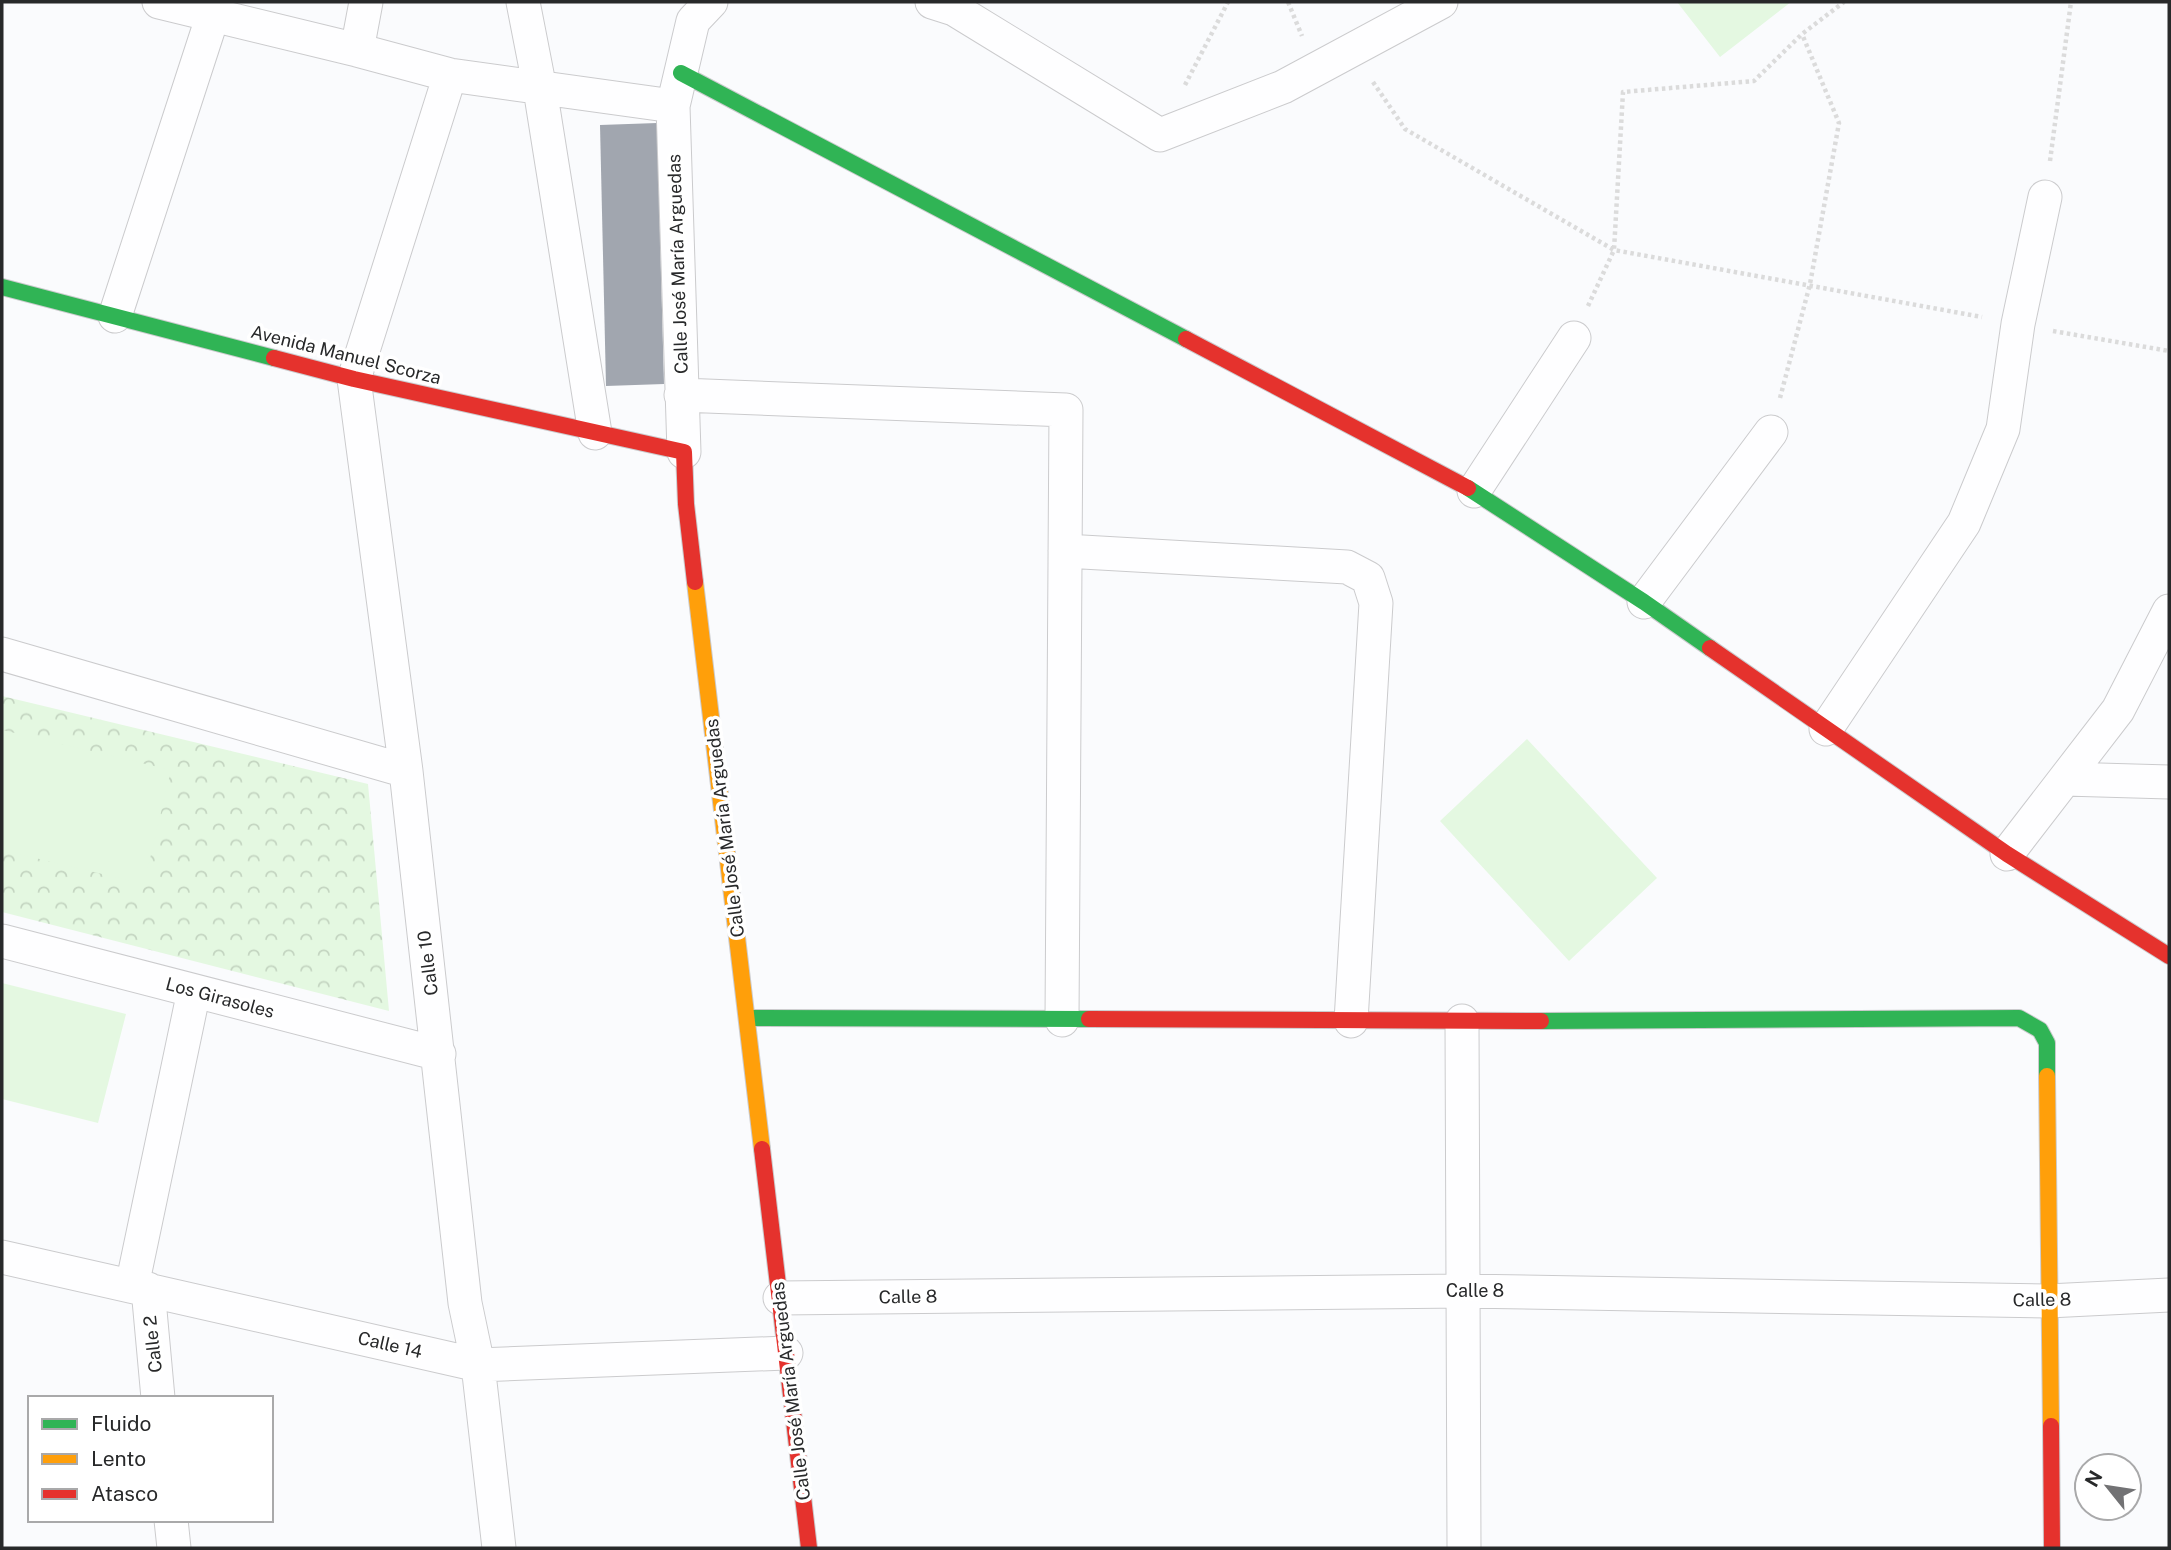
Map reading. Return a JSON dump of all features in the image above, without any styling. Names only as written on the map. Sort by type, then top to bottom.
[{"type":"street","points":[[159,2],[450,75],[673,106]]},
{"type":"street","points":[[358,50],[366,2]]},
{"type":"street","points":[[523,2],[540,89],[594,433]]},
{"type":"street","name":"Calle José María Arguedas","points":[[711,2],[693,21],[673,106],[686,504],[809,1548]]},
{"type":"street","points":[[932,2],[954,9],[1160,135],[1283,87],[1441,2]]},
{"type":"street","points":[[115,316],[213,15]]},
{"type":"street","points":[[681,73],[1474,491],[1644,602],[2007,854],[2169,956]]},
{"type":"street","points":[[354,379],[450,75]]},
{"type":"street","points":[[1826,729],[1964,523],[2003,429],[2018,324],[2045,197]]},
{"type":"street","name":"Avenida Manuel Scorza","points":[[2,287],[354,379],[684,452]]},
{"type":"street","points":[[1474,491],[1573,338]]},
{"type":"street","name":"Calle 10","points":[[354,379],[406,771],[465,1303],[478,1366],[499,1548]]},
{"type":"street","points":[[681,395],[1066,410],[1062,1020]]},
{"type":"street","points":[[1644,602],[1771,432]]},
{"type":"street","points":[[1065,551],[1347,567],[1367,578],[1376,603],[1351,1021]]},
{"type":"street","points":[[2007,854],[2118,710],[2169,611]]},
{"type":"street","points":[[2,654],[406,771]]},
{"type":"street","points":[[2065,779],[2169,782]]},
{"type":"street","name":"Los Girasoles","points":[[2,941],[439,1054]]},
{"type":"street","name":"Calle 2","points":[[159,1396],[140,1288],[194,991]]},
{"type":"street","points":[[747,1018],[1351,1021],[2019,1018],[2040,1030],[2047,1043],[2052,1548]]},
{"type":"street","points":[[1462,1021],[1464,1548]]},
{"type":"street","name":"Calle 14","points":[[2,1257],[478,1366],[786,1353]]},
{"type":"street","name":"Calle 8","points":[[780,1298],[1463,1291],[2049,1301],[2169,1295]]},
{"type":"street","points":[[171,1522],[174,1548]]},
{"type":"path","points":[[1160,135],[1228,2]]},
{"type":"path","points":[[1573,338],[1614,250],[1623,92],[1754,81],[1802,34],[1844,2]]},
{"type":"path","points":[[2045,197],[2071,2]]},
{"type":"path","points":[[1771,432],[1810,284],[1839,123],[1802,34]]},
{"type":"path","points":[[1357,48],[1375,85],[1405,130],[1614,250],[2169,351]]},
{"type":"green space","points":[[1677,2],[1791,2],[1720,57]]},
{"type":"green space","points":[[2,696],[368,784],[389,1011],[2,912]]},
{"type":"green space","points":[[2,730],[171,770],[144,884],[2,850]]},
{"type":"green space","points":[[1527,739],[1657,878],[1569,961],[1440,821]]},
{"type":"green space","points":[[2,983],[126,1014],[98,1123],[2,1099]]},
{"type":"building","points":[[657,123],[664,384],[606,386],[600,125]]},
{"type":"traffic: fast","points":[[681,73],[1186,339]]},
{"type":"traffic: fast","points":[[2,287],[274,358]]},
{"type":"traffic: fast","points":[[1468,488],[1710,648]]},
{"type":"traffic: fast","points":[[747,1018],[1089,1019]]},
{"type":"traffic: fast","points":[[1541,1021],[2019,1018],[2040,1030],[2047,1043],[2047,1076]]},
{"type":"traffic: slow","points":[[695,582],[762,1149]]},
{"type":"traffic: slow","points":[[2047,1076],[2051,1426]]},
{"type":"traffic: jam","points":[[1186,339],[1468,488]]},
{"type":"traffic: jam","points":[[274,358],[354,379],[684,452],[686,504],[695,582]]},
{"type":"traffic: jam","points":[[1710,648],[2007,854],[2169,956]]},
{"type":"traffic: jam","points":[[1089,1019],[1541,1021]]},
{"type":"traffic: jam","points":[[762,1149],[809,1548]]},
{"type":"traffic: jam","points":[[2051,1426],[2052,1548]]}]
